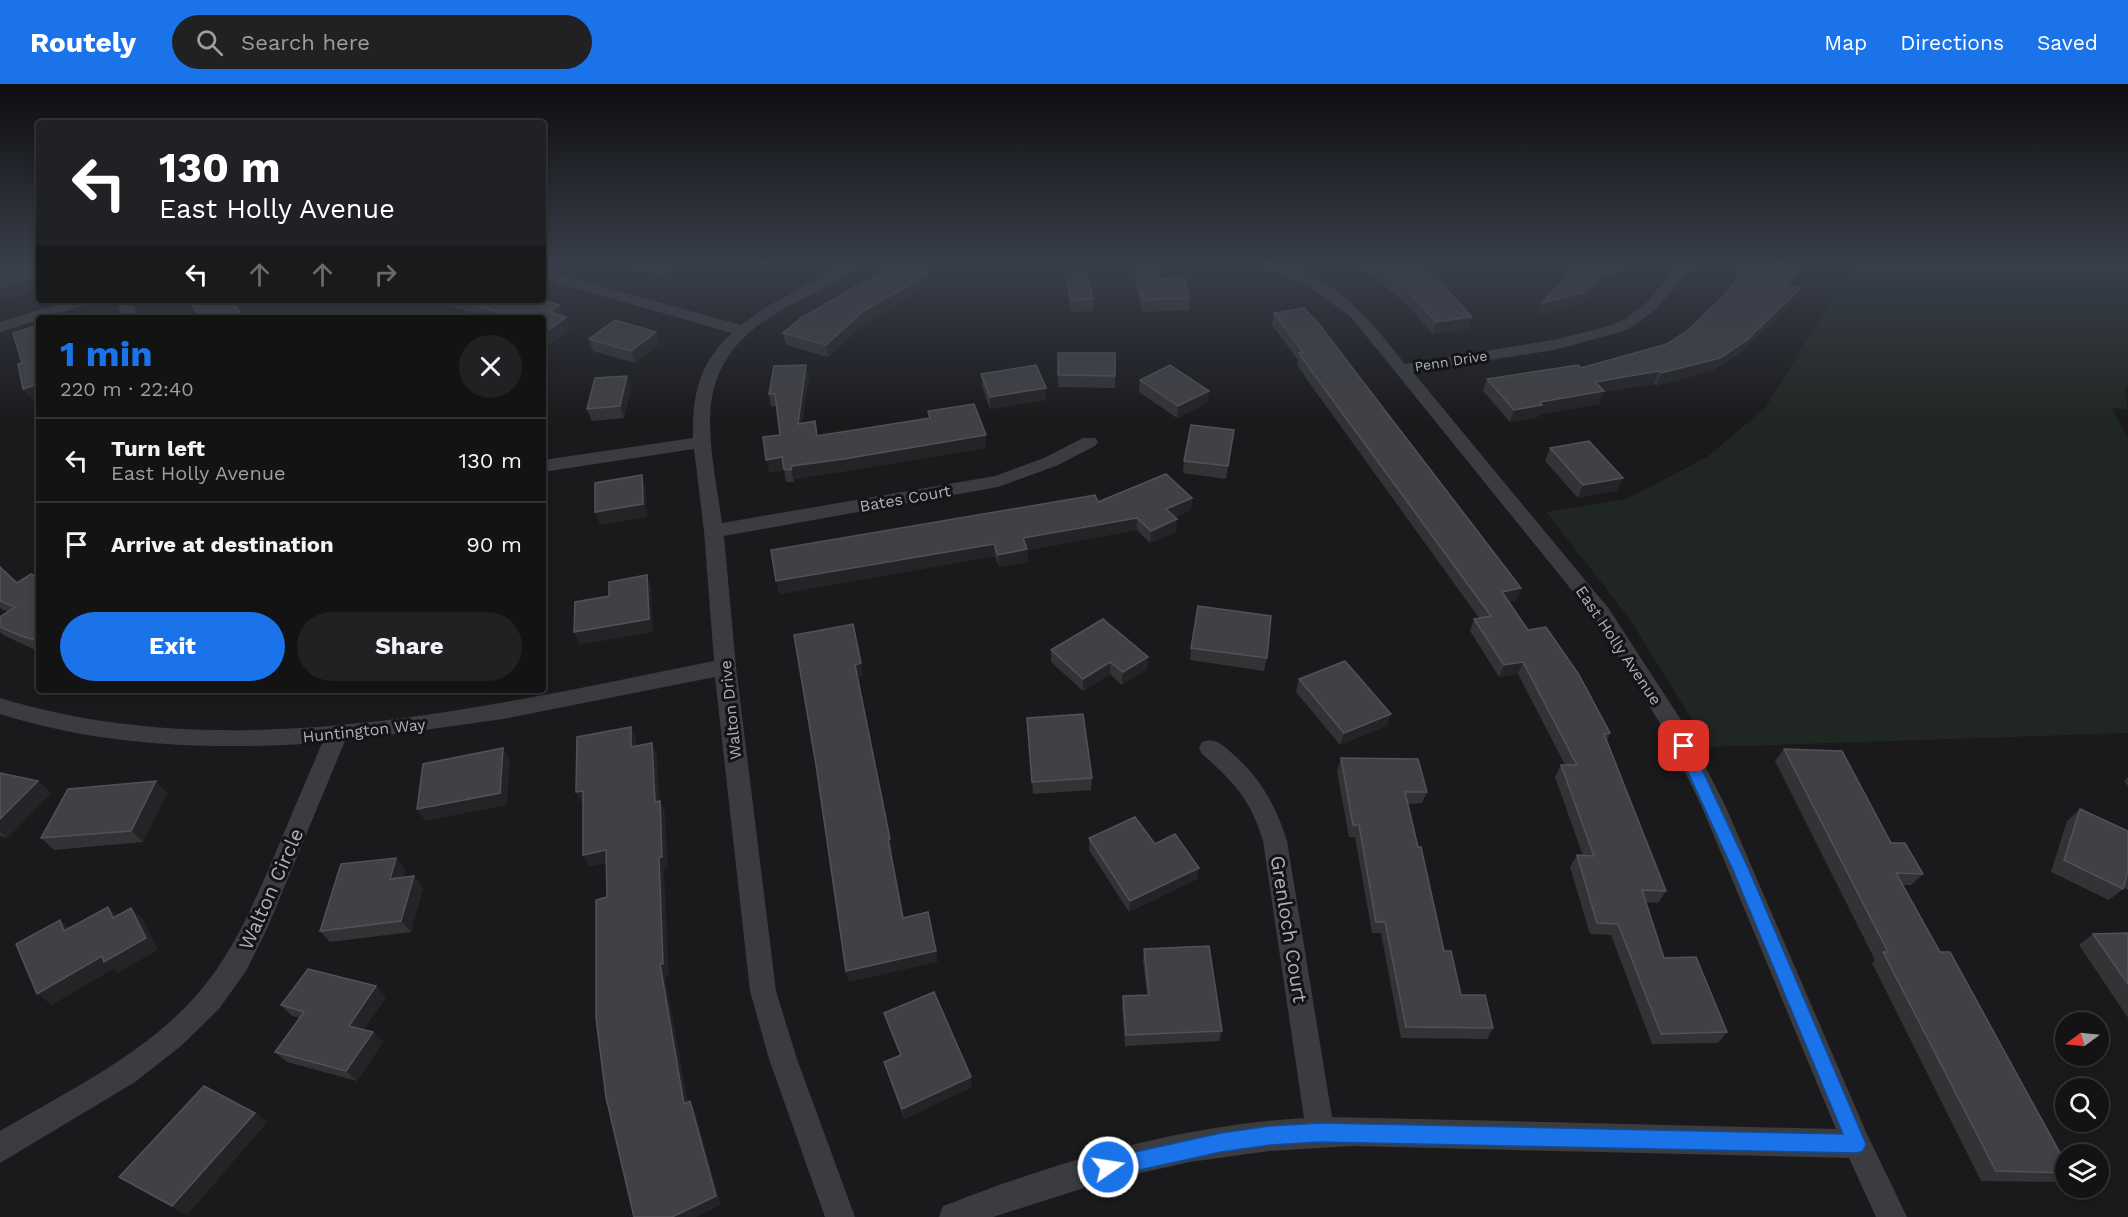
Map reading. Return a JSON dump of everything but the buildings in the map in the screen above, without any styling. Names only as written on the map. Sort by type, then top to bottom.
[{"type":"street","points":[[0,327],[30,318]]},
{"type":"street","points":[[697,318],[743,331]]},
{"type":"street","name":"Walton Drive","points":[[761,318],[743,331],[719,359],[705,387],[701,412],[702,442],[714,531],[725,667],[763,991],[786,1069],[840,1217]]},
{"type":"street","name":"East Holly Avenue","points":[[1359,318],[1602,614],[1675,729],[1718,816],[1857,1144],[1892,1217]]},
{"type":"street","name":"Penn Drive","points":[[1402,369],[1554,345],[1615,329],[1636,318]]},
{"type":"street","points":[[546,466],[702,442]]},
{"type":"street","name":"Bates Court","points":[[714,531],[998,481],[1050,462],[1089,442]]},
{"type":"street","name":"Huntington Way","points":[[0,706],[70,723],[175,736],[252,738],[337,734],[432,723],[725,667]]},
{"type":"street","name":"Walton Circle","points":[[0,1148],[155,1049],[193,1017],[219,988],[240,958],[257,926],[337,734]]},
{"type":"street","name":"Grenloch Court","points":[[1210,748],[1243,776],[1260,798],[1273,831],[1320,1132]]},
{"type":"street","points":[[954,1217],[1041,1186],[1169,1153],[1270,1135],[1320,1132],[1857,1144]]},
{"type":"shaded area","points":[[1821,318],[2128,318],[2128,385],[2125,389],[2128,409],[2112,408],[2128,438],[2128,733],[1709,747],[1629,618],[1546,512],[1626,499],[1707,457],[1765,408]]},
{"type":"route","points":[[1108,1167],[1221,1142],[1270,1135],[1320,1132],[1857,1144],[1713,805],[1684,746]]}]
